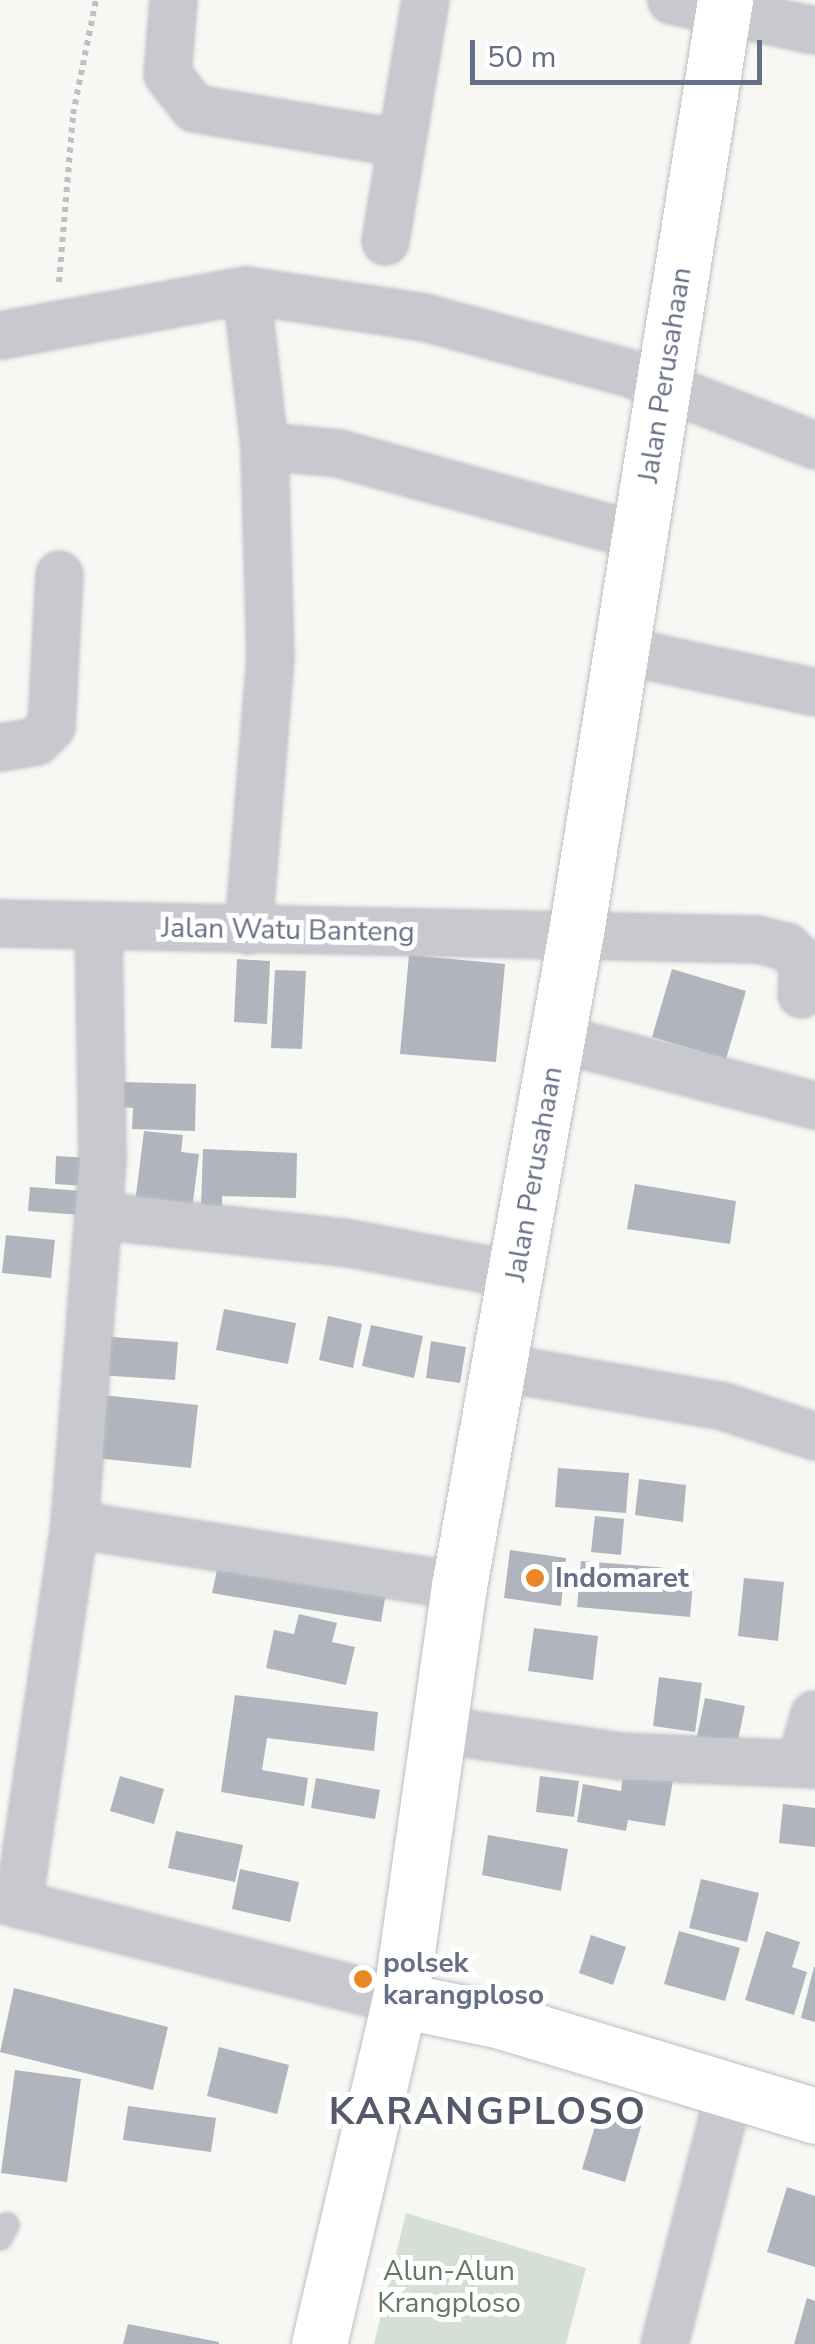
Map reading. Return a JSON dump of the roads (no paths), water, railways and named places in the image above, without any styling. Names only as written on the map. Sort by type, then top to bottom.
[{"type":"main road","name":"Jalan Perusahaan","points":[[319,2344],[400,2000],[459,1586],[518,1275],[664,395],[706,3]]},
{"type":"main road","points":[[414,1897],[438,1957],[501,2021]]},
{"type":"main road","points":[[400,2000],[501,2021],[815,2116]]},
{"type":"street","points":[[174,0],[166,74],[194,108],[401,143]]},
{"type":"street","points":[[385,241],[425,0]]},
{"type":"street","points":[[706,3],[815,30]]},
{"type":"street","points":[[246,307],[264,446],[270,656],[248,930]]},
{"type":"street","points":[[0,335],[56,323],[246,307],[424,317],[815,446]]},
{"type":"street","points":[[264,446],[338,452],[639,536]]},
{"type":"street","points":[[0,747],[36,741],[51,726],[59,574]]},
{"type":"street","points":[[621,650],[815,692]]},
{"type":"street","name":"Jalan Watu Banteng","points":[[0,923],[248,930],[576,932],[786,946],[803,963],[801,994]]},
{"type":"street","points":[[98,925],[98,1215],[74,1524],[9,1901],[400,2000]]},
{"type":"street","points":[[557,1038],[815,1105]]},
{"type":"street","points":[[98,1215],[344,1242],[518,1275]]},
{"type":"street","points":[[500,1367],[723,1406],[815,1436]]},
{"type":"street","points":[[74,1524],[459,1586]]},
{"type":"street","points":[[438,1729],[621,1756],[808,1764],[815,1707]]},
{"type":"street","points":[[664,2344],[729,2092]]},
{"type":"place","name":"Indomaret","points":[[535,1578]]},
{"type":"place","name":"polsek karangploso","points":[[363,1979]]},
{"type":"district","name":"KARANGPLOSO","points":[[488,2112]]},
{"type":"park label","name":"Alun-Alun Krangploso","points":[[449,2287]]}]
